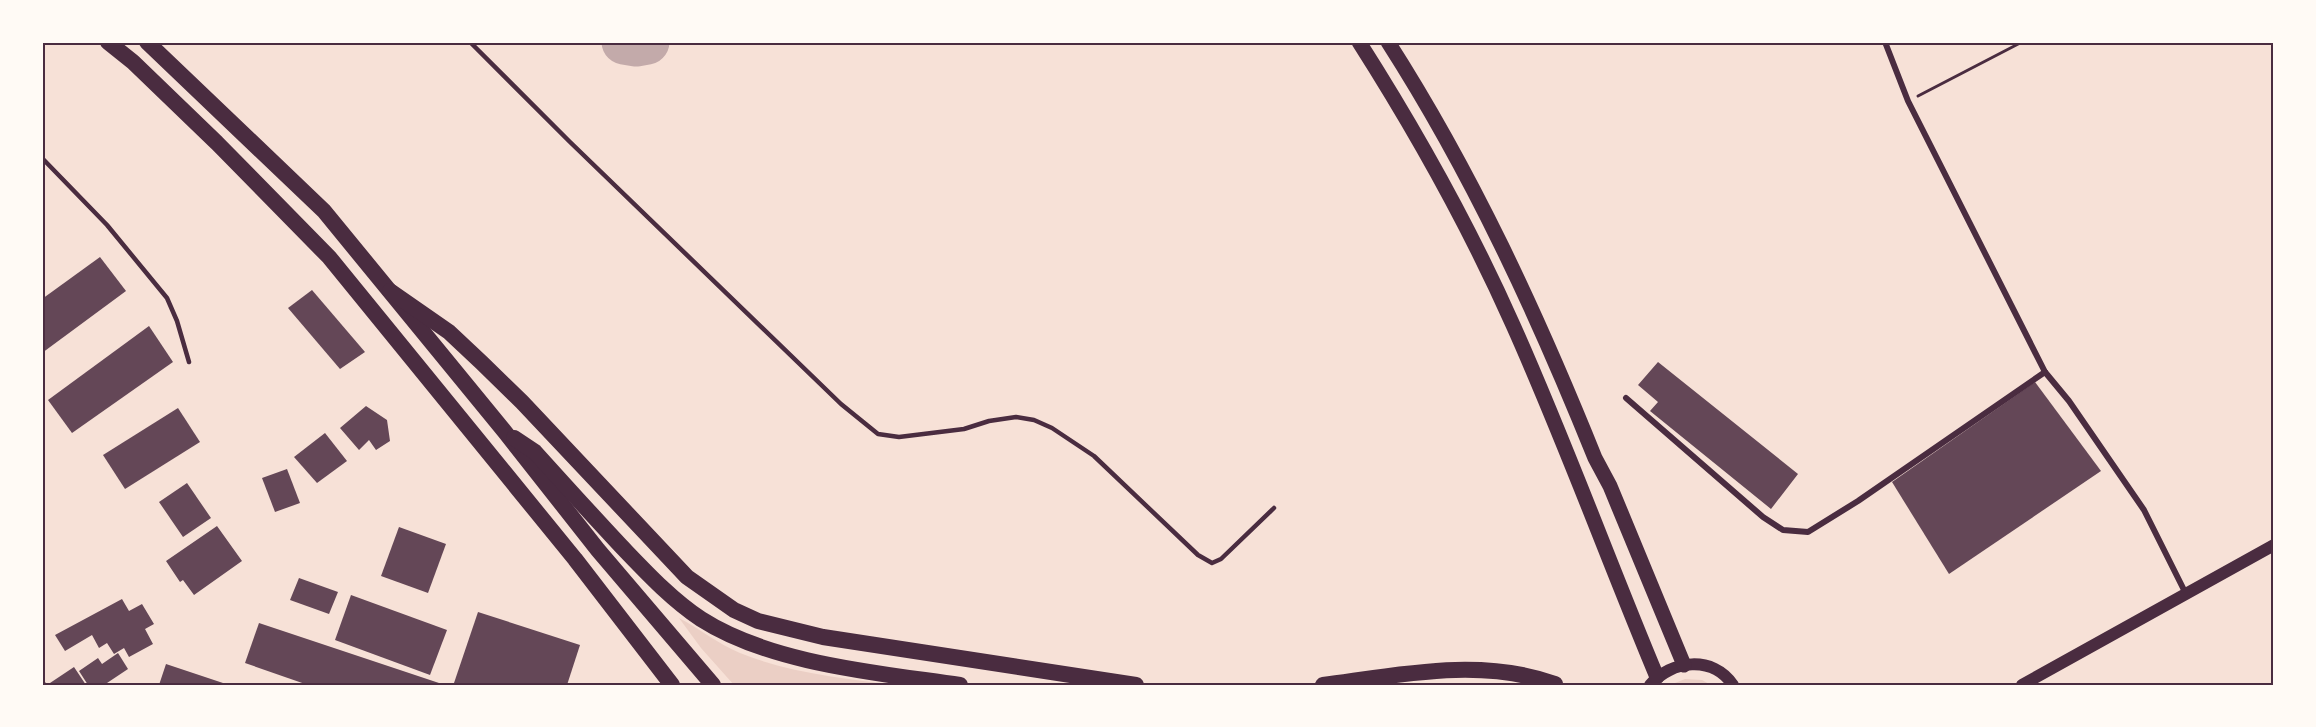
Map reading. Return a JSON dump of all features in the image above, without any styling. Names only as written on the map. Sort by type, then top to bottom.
[{"type":"highway","points":[[108,42],[133,62],[217,143],[329,257],[575,559],[672,685]]},
{"type":"highway","points":[[147,42],[324,212],[505,432],[598,550],[713,685]]},
{"type":"highway","points":[[390,291],[448,332],[482,363],[522,402],[687,577],[734,610],[758,621],[823,637],[1136,685]]},
{"type":"highway","points":[[505,432],[535,452],[654,580],[686,608],[717,628],[758,646],[799,658],[960,685]]},
{"type":"highway","points":[[1323,685],[1400,674],[1466,670],[1531,675],[1553,685]]},
{"type":"main road","points":[[1359,42],[1431,161],[1498,292],[1560,435],[1654,681],[1670,669],[1684,664],[1701,665],[1717,670],[1733,685]]},
{"type":"main road","points":[[1388,42],[1459,163],[1518,277],[1610,486],[1684,664]]},
{"type":"main road","points":[[2022,685],[2274,545]]},
{"type":"street","points":[[1885,42],[1908,101],[2045,372],[2069,401],[2144,510],[2186,594]]},
{"type":"street","points":[[1626,398],[1763,517],[1783,530],[1808,532],[1858,501],[2045,372]]},
{"type":"lane","points":[[470,42],[570,142],[842,404],[878,434],[899,437],[964,429],[989,421],[1016,417],[1034,420],[1052,428],[1094,456],[1198,555],[1212,563],[1221,559],[1274,508]]},
{"type":"lane","points":[[42,158],[107,225],[167,298],[177,321],[189,362]]},
{"type":"path","points":[[1908,101],[2022,42]]},
{"type":"shaded area","points":[[679,618],[724,645],[759,660],[816,674],[895,685],[734,685],[701,648]]},
{"type":"shaded area","points":[[1685,679],[1702,680],[1711,685],[1670,685]]},
{"type":"building","points":[[100,257],[126,291],[42,353],[42,299]]},
{"type":"building","points":[[312,290],[365,352],[340,369],[288,308]]},
{"type":"building","points":[[149,326],[173,362],[72,433],[48,400]]},
{"type":"building","points":[[1658,362],[1798,474],[1771,509],[1650,411],[1658,402],[1638,385]]},
{"type":"building","points":[[2035,382],[2101,471],[1949,574],[1892,482]]},
{"type":"building","points":[[366,406],[387,420],[390,441],[376,450],[369,440],[359,450],[340,428]]},
{"type":"building","points":[[178,408],[200,442],[125,489],[103,455]]},
{"type":"building","points":[[325,433],[347,461],[317,483],[294,457]]},
{"type":"building","points":[[287,469],[300,503],[275,512],[262,478]]},
{"type":"building","points":[[187,483],[211,518],[183,537],[159,502]]},
{"type":"building","points":[[217,526],[242,561],[194,595],[183,580],[180,582],[166,561]]},
{"type":"building","points":[[399,527],[446,544],[428,593],[381,576]]},
{"type":"building","points":[[299,578],[338,592],[329,614],[290,600]]},
{"type":"building","points":[[351,595],[447,630],[430,675],[335,640]]},
{"type":"building","points":[[122,599],[129,611],[142,604],[154,624],[145,629],[153,644],[129,657],[124,648],[114,654],[107,643],[99,648],[92,635],[65,651],[55,635]]},
{"type":"building","points":[[478,612],[580,645],[567,685],[454,683]]},
{"type":"building","points":[[259,623],[445,685],[308,685],[245,663]]},
{"type":"building","points":[[118,653],[128,669],[104,685],[88,685],[79,671],[98,658],[102,664]]},
{"type":"building","points":[[166,664],[229,685],[159,685]]},
{"type":"building","points":[[74,667],[86,685],[47,685]]},
{"type":"taxiway","points":[[624,42],[636,44],[647,42]]}]
